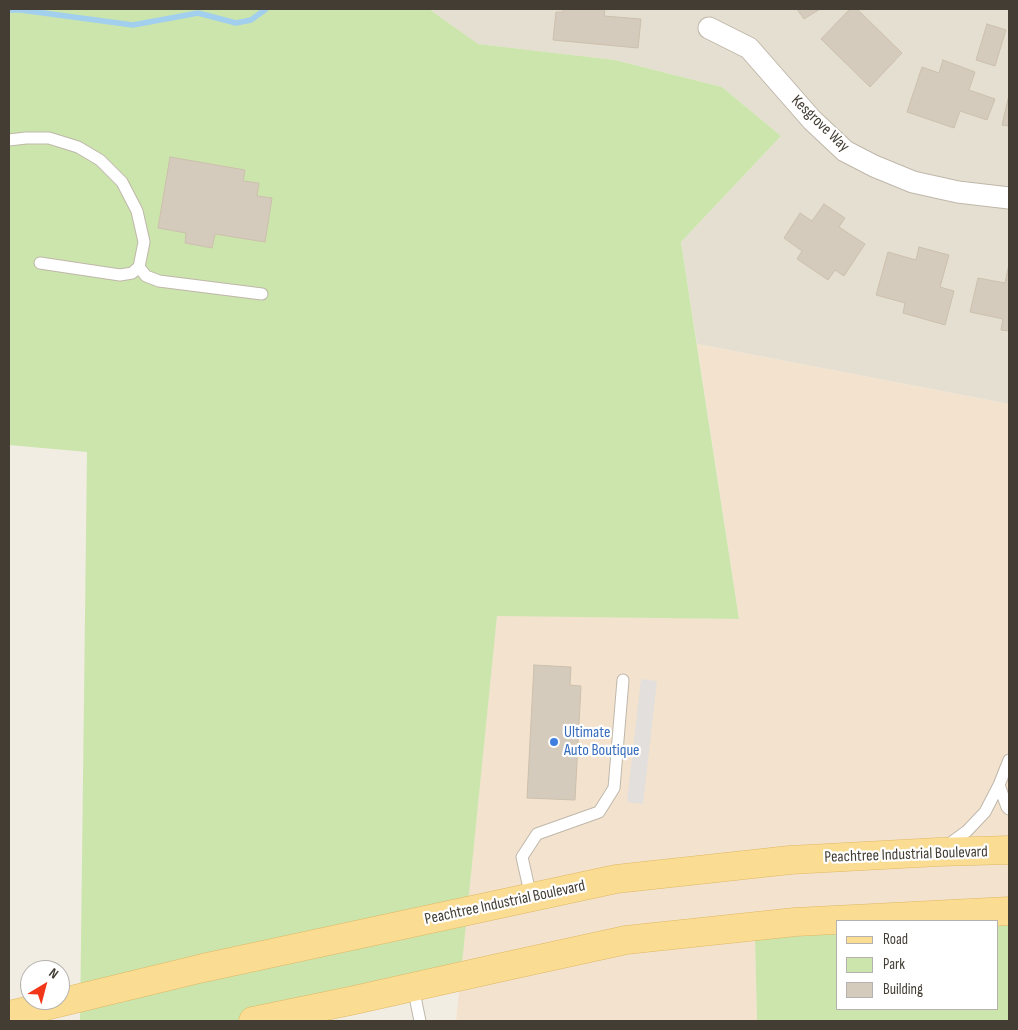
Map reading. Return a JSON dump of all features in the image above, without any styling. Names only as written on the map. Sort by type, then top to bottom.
[{"type":"main road","name":"Peachtree Industrial Boulevard","points":[[9,1015],[203,968],[616,879],[790,860],[1009,850]]},
{"type":"main road","points":[[253,1021],[626,940],[795,922],[1009,911]]},
{"type":"street","name":"Kesgrove Way","points":[[709,28],[749,48],[812,120],[845,151],[874,166],[914,182],[958,192],[1009,198]]},
{"type":"lane","points":[[9,140],[49,138],[78,147],[100,160],[122,182],[137,211],[144,242],[139,267],[132,273],[120,275],[40,263]]},
{"type":"lane","points":[[139,267],[146,276],[158,281],[262,294]]},
{"type":"lane","points":[[531,897],[522,857],[537,834],[599,812],[614,788],[623,680]]},
{"type":"lane","points":[[938,852],[967,831],[985,812],[1009,760]]},
{"type":"lane","points":[[999,785],[1009,809]]},
{"type":"lane","points":[[412,987],[420,1021]]},
{"type":"shaded area","points":[[429,9],[1009,9],[1009,404],[697,344],[681,242],[781,136],[722,87],[615,60],[477,44]]},
{"type":"shaded area","points":[[697,344],[1009,404],[1009,913],[943,920],[836,920],[836,931],[755,940],[757,1021],[456,1021],[497,615],[739,619]]},
{"type":"shaded area","points":[[641,679],[657,681],[643,804],[627,802]]},
{"type":"green space","points":[[9,9],[429,9],[478,44],[615,60],[722,87],[781,136],[681,242],[739,619],[497,616],[461,974],[257,1021],[80,1021],[87,452],[9,445]]},
{"type":"green space","points":[[1009,913],[1009,1021],[757,1021],[755,940],[836,931],[836,1010],[998,1010],[998,920]]},
{"type":"building","points":[[563,9],[605,9],[604,16],[641,19],[638,48],[553,40],[556,12],[563,12]]},
{"type":"building","points":[[797,9],[820,9],[804,19]]},
{"type":"building","points":[[850,9],[857,9],[902,53],[870,87],[821,39]]},
{"type":"building","points":[[987,24],[1006,30],[995,66],[976,60]]},
{"type":"building","points":[[943,60],[975,72],[969,90],[995,99],[987,120],[960,111],[954,128],[907,112],[922,67],[939,73]]},
{"type":"building","points":[[1009,95],[1009,126],[1002,125]]},
{"type":"building","points":[[170,157],[245,170],[243,181],[259,183],[257,196],[272,198],[265,242],[215,234],[212,248],[185,243],[186,233],[158,228]]},
{"type":"building","points":[[824,204],[845,218],[839,227],[865,244],[844,276],[835,270],[828,280],[797,259],[802,251],[784,238],[800,213],[812,221]]},
{"type":"building","points":[[919,247],[949,255],[940,287],[954,291],[945,325],[903,313],[905,303],[876,295],[888,252],[916,260]]},
{"type":"building","points":[[1009,264],[1009,331],[1001,330],[1003,319],[970,312],[978,278],[1005,283]]},
{"type":"building","name":"Ultimate Auto Boutique","points":[[534,665],[571,667],[570,685],[581,686],[575,800],[527,798]]},
{"type":"waterway","points":[[9,10],[133,25],[198,13],[236,23],[251,20],[266,9]]},
{"type":"place","name":"Ultimate Auto Boutique","points":[[554,742]]}]
